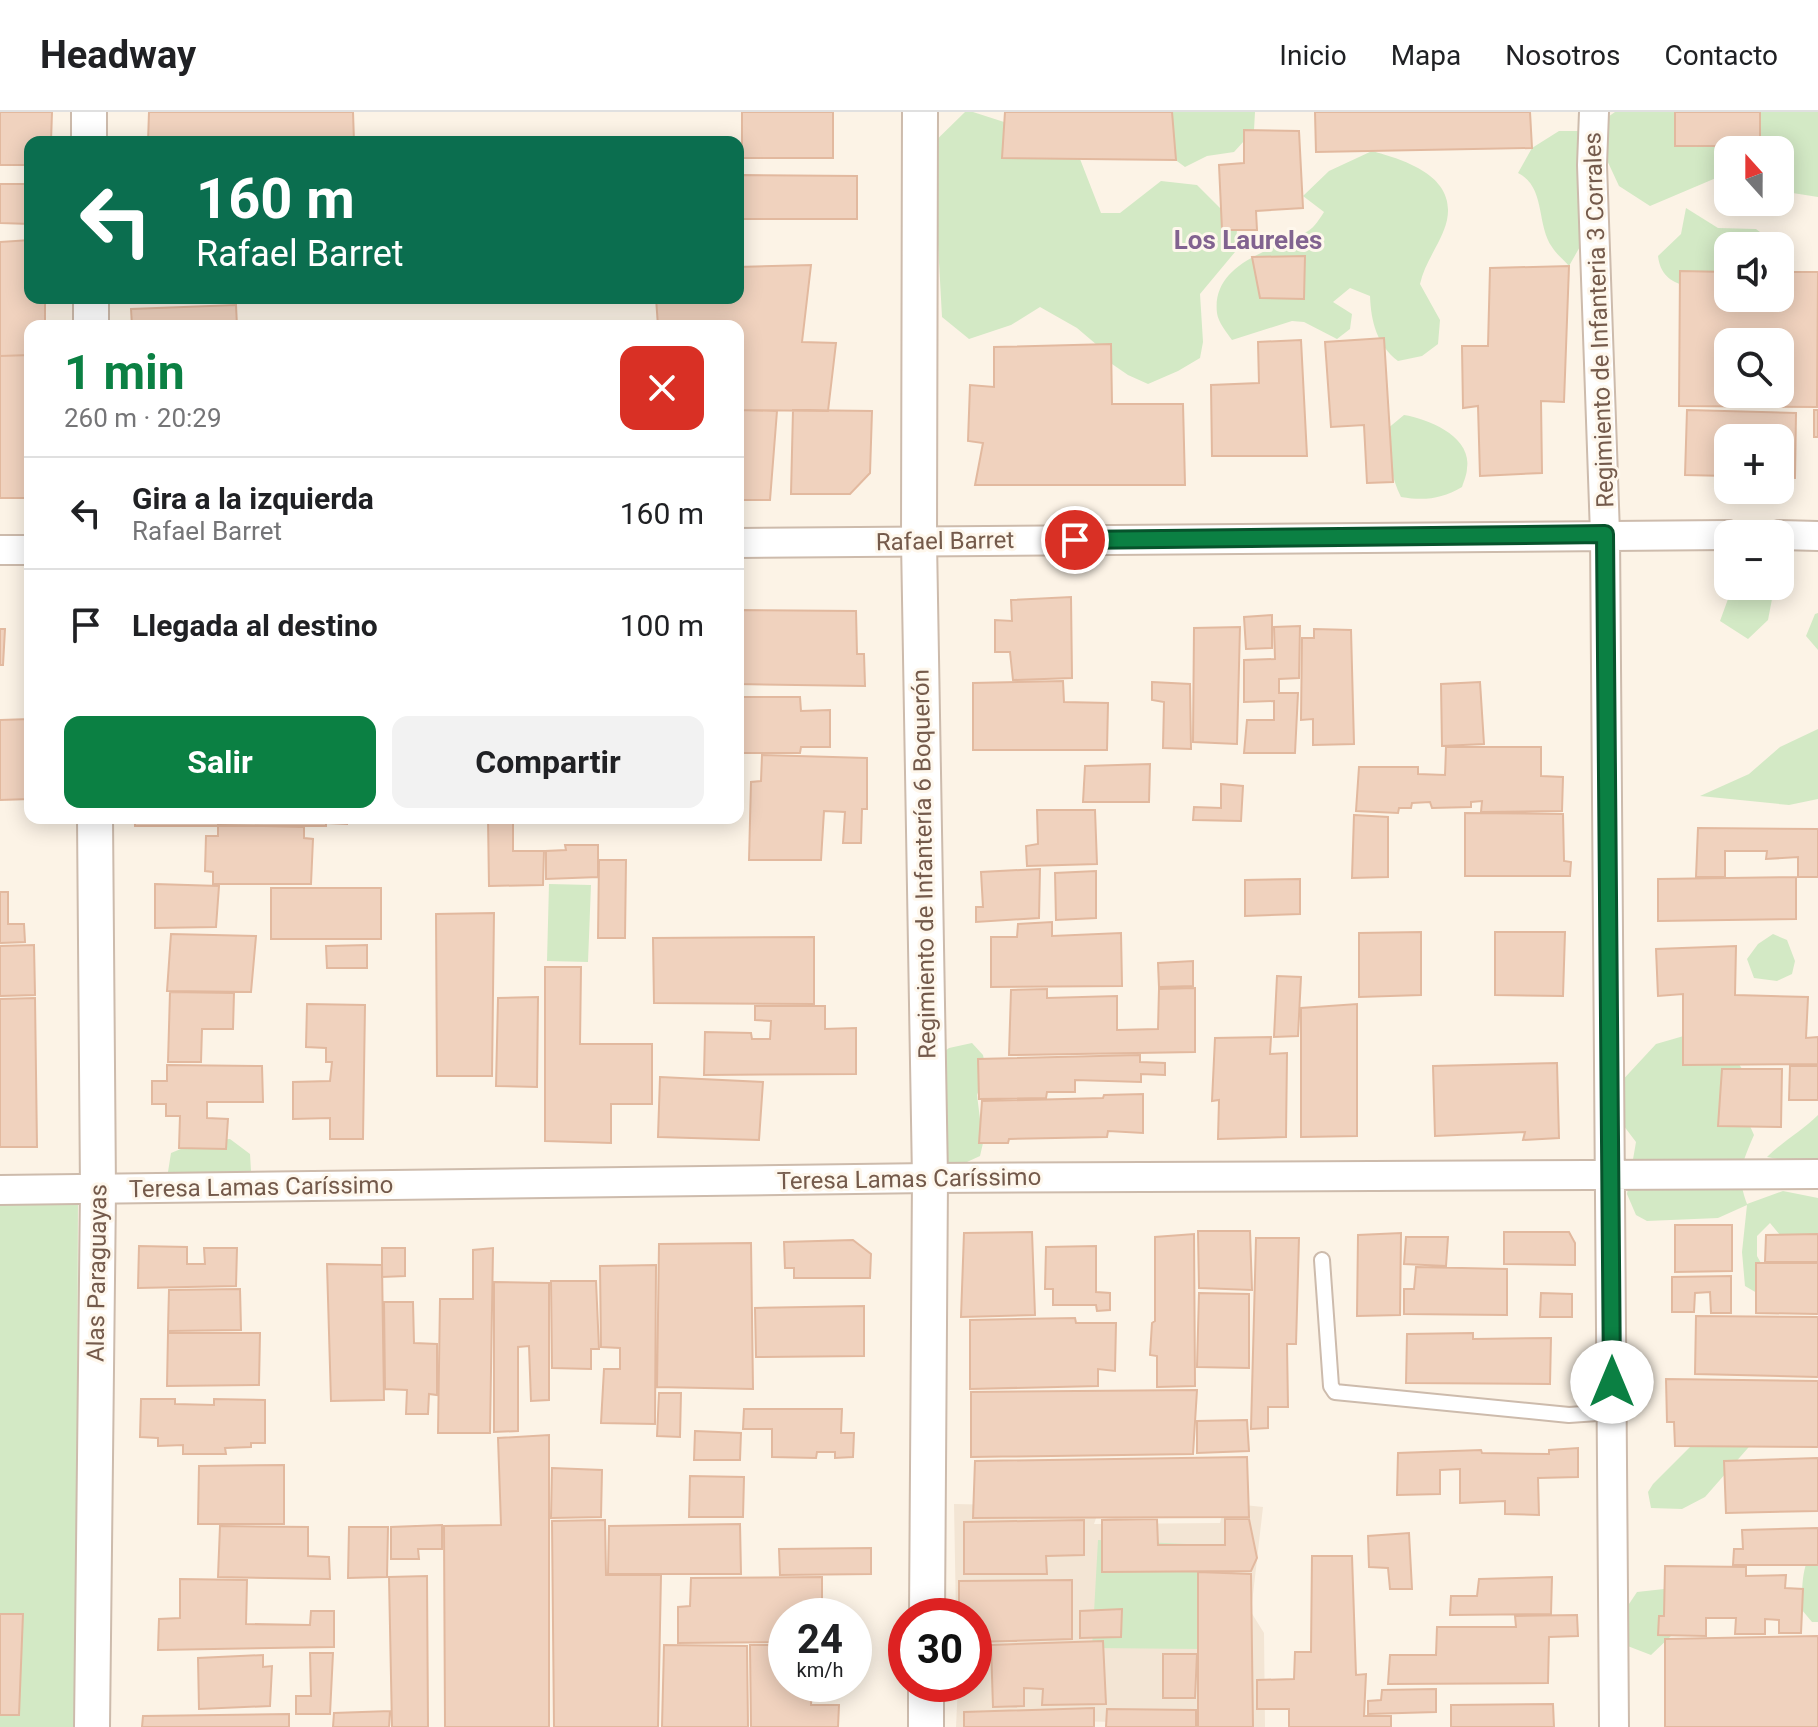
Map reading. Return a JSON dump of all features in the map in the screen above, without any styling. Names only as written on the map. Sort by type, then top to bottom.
[{"type":"street","points":[[89,112],[89,136]]},
{"type":"street","name":"Regimiento de Infantería 6 Boquerón","points":[[920,112],[919,541],[930,1178],[927,1598]]},
{"type":"street","name":"Regimiento de Infanteria 3 Corrales","points":[[1594,112],[1592,165],[1605,534],[1614,1727]]},
{"type":"street","name":"Rafael Barret","points":[[744,543],[1714,535]]},
{"type":"street","points":[[1794,535],[1818,536]]},
{"type":"street","points":[[0,550],[24,550]]},
{"type":"street","name":"Alas Paraguayas","points":[[92,1727],[98,1190],[95,824]]},
{"type":"street","name":"Teresa Lamas Caríssimo","points":[[0,1190],[930,1178],[1818,1174]]},
{"type":"street","points":[[926,1702],[926,1727]]},
{"type":"lane","points":[[1322,1260],[1331,1386],[1335,1392],[1569,1415],[1612,1412]]},
{"type":"shaded area","points":[[1225,1503],[1263,1507],[1251,1612],[1264,1633],[1265,1727],[1159,1727],[1158,1723],[1072,1721],[1072,1727],[956,1727],[957,1702],[992,1702],[992,1598],[956,1598],[954,1504],[1100,1507],[1094,1524],[1220,1523]]},
{"type":"green space","points":[[965,112],[1044,135],[1080,159],[1101,213],[1120,213],[1161,181],[1197,185],[1221,209],[1237,230],[1235,252],[1200,294],[1203,342],[1200,358],[1148,384],[1112,364],[1097,345],[1077,328],[1040,307],[1011,325],[969,339],[942,317],[938,244],[919,157]]},
{"type":"green space","points":[[1156,112],[1255,112],[1254,130],[1234,152],[1207,156],[1185,167],[1162,150]]},
{"type":"green space","points":[[1615,112],[1818,112],[1818,197],[1794,193],[1794,136],[1714,136],[1714,179],[1650,206],[1619,186],[1592,128]]},
{"type":"green space","points":[[1559,131],[1580,131],[1586,236],[1569,266],[1547,238],[1533,187],[1518,173],[1532,148]]},
{"type":"green space","points":[[1372,151],[1413,165],[1436,181],[1444,192],[1448,205],[1447,220],[1420,284],[1440,320],[1438,344],[1422,356],[1398,361],[1385,348],[1376,332],[1370,296],[1350,288],[1333,302],[1352,314],[1350,329],[1337,339],[1304,322],[1292,321],[1232,340],[1217,313],[1218,296],[1224,281],[1248,260],[1311,229],[1324,212],[1303,196],[1329,171]]},
{"type":"green space","points":[[1686,208],[1718,228],[1756,229],[1760,232],[1714,232],[1714,288],[1675,282],[1661,268],[1658,256],[1681,234]]},
{"type":"green space","points":[[1404,415],[1436,425],[1463,447],[1467,468],[1462,487],[1433,498],[1401,497],[1381,434]]},
{"type":"green space","points":[[1728,600],[1772,600],[1768,620],[1748,639],[1720,621]]},
{"type":"green space","points":[[1818,613],[1818,650],[1806,636]]},
{"type":"green space","points":[[1818,729],[1818,799],[1789,805],[1700,796],[1749,774],[1780,747]]},
{"type":"green space","points":[[549,884],[591,885],[588,962],[547,961]]},
{"type":"green space","points":[[1773,934],[1787,940],[1795,961],[1792,974],[1777,981],[1754,978],[1747,959],[1758,944]]},
{"type":"green space","points":[[1694,1033],[1726,1042],[1742,1069],[1745,1115],[1754,1135],[1741,1177],[1747,1204],[1783,1191],[1818,1198],[1818,1250],[1789,1246],[1770,1223],[1757,1236],[1757,1256],[1772,1283],[1757,1293],[1745,1286],[1742,1252],[1747,1205],[1718,1218],[1647,1221],[1636,1215],[1627,1194],[1636,1142],[1608,1105],[1618,1085],[1656,1044]]},
{"type":"green space","points":[[972,1043],[983,1055],[986,1070],[977,1095],[983,1143],[980,1156],[943,1173],[927,1064],[949,1048]]},
{"type":"green space","points":[[1818,1115],[1818,1167],[1767,1157],[1806,1126]]},
{"type":"green space","points":[[230,1139],[250,1154],[251,1171],[239,1184],[176,1189],[168,1172],[171,1153],[200,1141]]},
{"type":"green space","points":[[78,1198],[76,1727],[0,1727],[0,1200]]},
{"type":"green space","points":[[1776,1416],[1705,1497],[1682,1509],[1651,1508],[1648,1492],[1653,1484],[1691,1446],[1708,1422]]},
{"type":"green space","points":[[1098,1540],[1209,1545],[1202,1649],[1092,1648]]},
{"type":"green space","points":[[1818,1543],[1818,1622],[1812,1622],[1802,1610],[1803,1583],[1808,1558]]},
{"type":"green space","points":[[1664,1589],[1673,1606],[1672,1635],[1651,1655],[1625,1645],[1623,1613],[1637,1592]]},
{"type":"building","points":[[0,112],[52,112],[51,136],[24,136],[24,165],[0,165]]},
{"type":"building","points":[[149,112],[353,112],[354,136],[148,136]]},
{"type":"building","points":[[742,112],[833,112],[833,158],[744,158]]},
{"type":"building","points":[[1005,112],[1172,112],[1176,160],[1002,158]]},
{"type":"building","points":[[1315,112],[1530,112],[1532,148],[1316,152]]},
{"type":"building","points":[[1675,112],[1760,112],[1760,136],[1714,136],[1714,146],[1675,146]]},
{"type":"building","points":[[1244,130],[1299,131],[1303,208],[1256,211],[1257,230],[1222,230],[1219,165],[1244,163]]},
{"type":"building","points":[[744,175],[857,176],[857,219],[744,219]]},
{"type":"building","points":[[0,184],[24,184],[24,224],[0,223]]},
{"type":"building","points":[[24,240],[24,304],[45,304],[45,320],[24,320],[24,355],[0,356],[0,242]]},
{"type":"building","points":[[1305,256],[1304,299],[1260,298],[1252,257]]},
{"type":"building","points":[[811,265],[802,342],[836,343],[828,411],[744,410],[744,320],[658,320],[656,304],[744,304],[744,267]]},
{"type":"building","points":[[1569,266],[1564,402],[1541,401],[1542,473],[1480,476],[1478,406],[1463,408],[1462,346],[1488,346],[1490,268]]},
{"type":"building","points":[[1680,271],[1714,272],[1714,312],[1794,312],[1794,272],[1818,272],[1817,407],[1794,407],[1794,328],[1714,328],[1714,406],[1679,406]]},
{"type":"building","points":[[236,305],[237,320],[132,320],[131,309]]},
{"type":"building","points":[[1384,338],[1393,482],[1367,483],[1364,425],[1331,427],[1325,342]]},
{"type":"building","points":[[1301,340],[1307,456],[1212,456],[1211,385],[1259,383],[1258,342]]},
{"type":"building","points":[[1111,344],[1112,404],[1183,404],[1185,485],[975,485],[983,443],[968,441],[970,385],[994,387],[994,347]]},
{"type":"building","points":[[24,355],[24,498],[0,498],[0,356]]},
{"type":"building","points":[[744,410],[777,411],[770,500],[744,500]]},
{"type":"building","points":[[793,410],[872,411],[870,473],[850,494],[791,494]]},
{"type":"building","points":[[1687,410],[1796,413],[1795,478],[1794,424],[1714,424],[1714,476],[1685,475]]},
{"type":"building","points":[[1814,410],[1818,410],[1818,437],[1814,437]]},
{"type":"building","points":[[1071,597],[1072,678],[1013,680],[1010,652],[995,652],[995,620],[1012,621],[1011,600]]},
{"type":"building","points":[[744,610],[856,611],[857,654],[864,654],[865,686],[744,684]]},
{"type":"building","points":[[1272,615],[1272,648],[1246,649],[1244,617]]},
{"type":"building","points":[[1300,626],[1299,678],[1279,679],[1279,693],[1298,693],[1295,753],[1244,753],[1247,720],[1274,720],[1274,701],[1244,702],[1244,660],[1275,659],[1274,627]]},
{"type":"building","points":[[1240,627],[1237,744],[1193,742],[1194,628]]},
{"type":"building","points":[[0,629],[5,629],[3,665],[0,665]]},
{"type":"building","points":[[1314,629],[1351,630],[1354,744],[1313,745],[1313,719],[1301,720],[1302,638],[1314,638]]},
{"type":"building","points":[[1063,681],[1064,702],[1108,703],[1107,750],[973,750],[973,683]]},
{"type":"building","points":[[1152,682],[1190,684],[1191,749],[1163,748],[1164,702],[1152,700]]},
{"type":"building","points":[[1480,682],[1484,744],[1442,746],[1441,684]]},
{"type":"building","points":[[744,697],[800,697],[801,711],[830,710],[830,747],[801,747],[800,753],[744,753]]},
{"type":"building","points":[[24,719],[24,799],[0,800],[0,720]]},
{"type":"building","points":[[1446,747],[1541,747],[1541,776],[1563,777],[1562,811],[1481,812],[1482,801],[1471,802],[1471,807],[1432,808],[1430,802],[1412,803],[1411,808],[1399,808],[1398,813],[1356,811],[1359,767],[1418,767],[1418,774],[1445,775]]},
{"type":"building","points":[[762,755],[867,758],[867,809],[862,809],[861,843],[843,843],[845,812],[824,811],[821,860],[749,860],[751,782],[761,781]]},
{"type":"building","points":[[1150,764],[1149,802],[1083,802],[1085,766]]},
{"type":"building","points":[[1221,784],[1243,786],[1241,821],[1193,820],[1194,807],[1221,808]]},
{"type":"building","points":[[1037,810],[1095,810],[1097,864],[1027,866],[1026,846],[1038,844]]},
{"type":"building","points":[[1465,813],[1563,814],[1564,861],[1571,862],[1570,876],[1465,876]]},
{"type":"building","points":[[1354,815],[1388,817],[1388,877],[1352,878]]},
{"type":"building","points":[[135,824],[326,824],[326,826]]},
{"type":"building","points":[[488,824],[513,824],[513,851],[544,851],[543,885],[489,886]]},
{"type":"building","points":[[218,825],[304,827],[304,838],[313,839],[311,884],[213,884],[213,872],[205,871],[206,836],[218,836]]},
{"type":"building","points":[[1698,828],[1818,829],[1818,877],[1798,877],[1798,857],[1766,859],[1767,851],[1725,851],[1725,877],[1696,877]]},
{"type":"building","points":[[565,845],[598,845],[598,877],[546,879],[546,851],[566,850]]},
{"type":"building","points":[[599,860],[626,860],[625,938],[598,938]]},
{"type":"building","points":[[1040,869],[1039,918],[976,922],[976,907],[983,907],[981,872]]},
{"type":"building","points":[[1096,871],[1096,918],[1056,920],[1055,873]]},
{"type":"building","points":[[1796,877],[1796,919],[1658,921],[1658,879]]},
{"type":"building","points":[[1300,879],[1300,914],[1245,916],[1245,880]]},
{"type":"building","points":[[155,884],[219,886],[216,927],[155,928]]},
{"type":"building","points":[[271,888],[381,888],[381,939],[271,939]]},
{"type":"building","points":[[0,892],[8,892],[8,924],[24,924],[25,942],[0,943]]},
{"type":"building","points":[[494,913],[492,1076],[437,1076],[436,914]]},
{"type":"building","points":[[1052,922],[1052,936],[1121,933],[1122,986],[991,987],[991,937],[1017,937],[1018,924]]},
{"type":"building","points":[[1421,932],[1421,995],[1359,997],[1359,933]]},
{"type":"building","points":[[1495,932],[1565,932],[1563,996],[1495,995]]},
{"type":"building","points":[[171,934],[256,936],[251,992],[167,991]]},
{"type":"building","points":[[814,937],[814,1004],[654,1003],[653,938]]},
{"type":"building","points":[[34,945],[35,995],[0,996],[0,946]]},
{"type":"building","points":[[367,945],[367,968],[327,968],[326,946]]},
{"type":"building","points":[[1736,946],[1735,995],[1808,997],[1806,1038],[1818,1037],[1818,1064],[1683,1065],[1683,994],[1658,996],[1656,949]]},
{"type":"building","points":[[1193,961],[1193,986],[1159,987],[1158,963]]},
{"type":"building","points":[[545,967],[581,967],[580,1044],[652,1044],[652,1104],[611,1104],[611,1143],[545,1141]]},
{"type":"building","points":[[1277,976],[1301,977],[1298,1036],[1274,1037]]},
{"type":"building","points":[[1195,988],[1195,1052],[1009,1055],[1011,990],[1047,989],[1047,998],[1117,996],[1117,1030],[1158,1029],[1159,989]]},
{"type":"building","points":[[170,992],[234,993],[233,1029],[202,1029],[201,1062],[168,1062]]},
{"type":"building","points":[[538,997],[537,1087],[496,1086],[498,998]]},
{"type":"building","points":[[35,998],[37,1147],[0,1147],[0,999]]},
{"type":"building","points":[[307,1004],[365,1005],[363,1139],[330,1139],[330,1118],[293,1119],[293,1082],[330,1081],[332,1062],[326,1062],[326,1048],[306,1047]]},
{"type":"building","points":[[1357,1004],[1357,1136],[1301,1137],[1301,1008]]},
{"type":"building","points":[[755,1006],[825,1006],[825,1029],[856,1028],[856,1074],[704,1075],[705,1032],[751,1033],[752,1039],[770,1039],[771,1021],[755,1020]]},
{"type":"building","points":[[1271,1037],[1270,1054],[1287,1053],[1286,1137],[1218,1139],[1219,1100],[1212,1101],[1215,1038]]},
{"type":"building","points":[[1140,1055],[1140,1062],[1165,1063],[1165,1075],[1141,1074],[1141,1082],[1075,1080],[1075,1092],[1047,1092],[1046,1098],[979,1099],[978,1059]]},
{"type":"building","points":[[1557,1063],[1559,1138],[1523,1140],[1525,1132],[1435,1136],[1433,1066]]},
{"type":"building","points":[[167,1065],[262,1066],[263,1102],[207,1102],[207,1118],[228,1119],[226,1149],[179,1148],[180,1116],[166,1116],[166,1104],[152,1104],[152,1081],[167,1081]]},
{"type":"building","points":[[1790,1066],[1818,1066],[1818,1100],[1789,1100]]},
{"type":"building","points":[[1722,1069],[1782,1069],[1781,1127],[1718,1126]]},
{"type":"building","points":[[660,1077],[763,1082],[759,1140],[658,1137]]},
{"type":"building","points":[[1143,1094],[1143,1133],[1108,1131],[1107,1137],[1009,1139],[1008,1143],[979,1143],[982,1101]]},
{"type":"building","points":[[1675,1225],[1732,1225],[1732,1271],[1675,1272]]},
{"type":"building","points":[[1198,1231],[1250,1231],[1252,1290],[1199,1288]]},
{"type":"building","points":[[1032,1232],[1035,1315],[961,1317],[964,1233]]},
{"type":"building","points":[[1504,1232],[1569,1232],[1575,1243],[1575,1265],[1504,1264]]},
{"type":"building","points":[[1401,1233],[1400,1315],[1357,1316],[1358,1235]]},
{"type":"building","points":[[1194,1234],[1195,1386],[1157,1387],[1157,1356],[1150,1355],[1152,1323],[1155,1321],[1155,1237]]},
{"type":"building","points":[[1818,1234],[1818,1262],[1765,1262],[1766,1235]]},
{"type":"building","points":[[1406,1237],[1448,1237],[1446,1266],[1404,1264]]},
{"type":"building","points":[[1256,1238],[1299,1238],[1296,1344],[1287,1344],[1288,1407],[1268,1407],[1268,1428],[1251,1429]]},
{"type":"building","points":[[853,1240],[871,1254],[870,1278],[794,1278],[794,1268],[785,1268],[784,1242]]},
{"type":"building","points":[[751,1243],[753,1389],[657,1387],[659,1244]]},
{"type":"building","points":[[139,1246],[187,1247],[187,1264],[205,1264],[204,1248],[237,1248],[236,1286],[138,1288]]},
{"type":"building","points":[[1096,1246],[1096,1292],[1110,1293],[1110,1310],[1097,1311],[1096,1305],[1053,1305],[1053,1289],[1045,1289],[1046,1247]]},
{"type":"building","points":[[382,1248],[405,1248],[405,1276],[382,1277]]},
{"type":"building","points":[[493,1248],[490,1433],[438,1433],[440,1299],[473,1299],[473,1250]]},
{"type":"building","points":[[1756,1263],[1818,1263],[1818,1314],[1756,1313]]},
{"type":"building","points":[[327,1264],[382,1265],[384,1400],[331,1401]]},
{"type":"building","points":[[656,1265],[655,1424],[601,1423],[604,1369],[620,1369],[620,1348],[601,1347],[600,1266]]},
{"type":"building","points":[[1416,1267],[1507,1269],[1507,1315],[1404,1314],[1404,1289],[1414,1289]]},
{"type":"building","points":[[1731,1276],[1731,1313],[1711,1313],[1710,1292],[1695,1293],[1694,1312],[1672,1312],[1672,1277]]},
{"type":"building","points":[[551,1281],[596,1281],[599,1349],[591,1349],[591,1369],[552,1368]]},
{"type":"building","points":[[494,1282],[549,1283],[549,1400],[531,1401],[529,1346],[518,1347],[518,1431],[494,1432]]},
{"type":"building","points":[[240,1289],[241,1330],[168,1331],[169,1290]]},
{"type":"building","points":[[1199,1293],[1249,1294],[1249,1368],[1197,1367]]},
{"type":"building","points":[[1541,1293],[1572,1294],[1572,1317],[1540,1317]]},
{"type":"building","points":[[384,1302],[413,1302],[414,1343],[437,1344],[437,1395],[429,1394],[428,1414],[406,1414],[407,1390],[385,1389]]},
{"type":"building","points":[[864,1306],[864,1356],[756,1357],[755,1308]]},
{"type":"building","points":[[1696,1316],[1818,1317],[1818,1377],[1695,1374]]},
{"type":"building","points":[[1075,1318],[1076,1323],[1116,1323],[1115,1371],[1098,1369],[1098,1386],[970,1389],[970,1320]]},
{"type":"building","points":[[168,1333],[260,1333],[259,1385],[167,1386]]},
{"type":"building","points":[[1473,1333],[1473,1339],[1551,1338],[1550,1384],[1406,1383],[1407,1334]]},
{"type":"building","points":[[1666,1379],[1818,1381],[1818,1447],[1675,1446],[1674,1422],[1667,1422]]},
{"type":"building","points":[[1197,1390],[1193,1454],[971,1457],[971,1392]]},
{"type":"building","points":[[659,1393],[681,1393],[680,1437],[657,1436]]},
{"type":"building","points":[[141,1399],[175,1399],[175,1404],[214,1405],[214,1399],[265,1400],[265,1443],[225,1448],[226,1454],[183,1454],[183,1445],[158,1446],[158,1438],[140,1437]]},
{"type":"building","points":[[744,1409],[842,1409],[841,1433],[854,1433],[853,1457],[835,1458],[835,1452],[817,1452],[816,1458],[772,1457],[772,1429],[743,1429]]},
{"type":"building","points":[[1247,1420],[1249,1451],[1197,1453],[1197,1421]]},
{"type":"building","points":[[695,1431],[741,1433],[740,1460],[694,1460]]},
{"type":"building","points":[[549,1435],[549,1727],[445,1727],[444,1526],[501,1525],[498,1438]]},
{"type":"building","points":[[1578,1448],[1578,1477],[1538,1478],[1539,1515],[1505,1514],[1505,1501],[1460,1503],[1460,1469],[1440,1470],[1440,1494],[1397,1495],[1398,1453],[1481,1450],[1482,1453],[1549,1454],[1549,1450]]},
{"type":"building","points":[[1247,1457],[1249,1517],[973,1518],[975,1461]]},
{"type":"building","points":[[1818,1458],[1818,1511],[1726,1513],[1724,1461]]},
{"type":"building","points":[[284,1465],[284,1524],[198,1524],[199,1466]]},
{"type":"building","points":[[552,1468],[602,1470],[601,1517],[551,1518]]},
{"type":"building","points":[[690,1476],[744,1477],[743,1517],[689,1517]]},
{"type":"building","points":[[1157,1519],[1158,1545],[1225,1545],[1225,1519],[1249,1519],[1257,1558],[1251,1571],[1102,1572],[1102,1520]]},
{"type":"building","points":[[605,1520],[606,1575],[661,1575],[658,1727],[554,1727],[552,1521]]},
{"type":"building","points":[[1084,1520],[1084,1555],[1046,1556],[1047,1574],[964,1574],[964,1522]]},
{"type":"building","points":[[740,1524],[741,1574],[608,1574],[609,1526]]},
{"type":"building","points":[[442,1525],[442,1549],[418,1549],[419,1559],[391,1559],[391,1527]]},
{"type":"building","points":[[220,1526],[308,1527],[308,1556],[329,1557],[330,1579],[218,1577]]},
{"type":"building","points":[[349,1527],[388,1527],[387,1577],[348,1578]]},
{"type":"building","points":[[1818,1528],[1818,1565],[1733,1565],[1734,1549],[1743,1549],[1742,1530]]},
{"type":"building","points":[[1409,1533],[1412,1589],[1390,1589],[1388,1568],[1369,1567],[1368,1536]]},
{"type":"building","points":[[871,1548],[871,1574],[780,1575],[779,1549]]},
{"type":"building","points":[[1312,1556],[1352,1556],[1356,1675],[1366,1674],[1364,1716],[1391,1716],[1391,1727],[1289,1727],[1289,1709],[1257,1709],[1257,1680],[1294,1679],[1295,1652],[1311,1652]]},
{"type":"building","points":[[1665,1566],[1746,1567],[1746,1576],[1786,1575],[1785,1588],[1803,1589],[1801,1633],[1779,1633],[1779,1620],[1765,1619],[1765,1634],[1735,1634],[1736,1618],[1706,1618],[1706,1636],[1658,1635],[1659,1616],[1664,1616]]},
{"type":"building","points":[[1198,1572],[1251,1574],[1253,1727],[1198,1727]]},
{"type":"building","points":[[427,1576],[428,1727],[392,1727],[389,1577]]},
{"type":"building","points":[[822,1577],[822,1598],[768,1598],[768,1642],[678,1643],[678,1607],[690,1606],[691,1578]]},
{"type":"building","points":[[1552,1577],[1551,1614],[1450,1615],[1451,1596],[1477,1596],[1479,1579]]},
{"type":"building","points":[[180,1579],[247,1580],[246,1624],[310,1625],[311,1611],[334,1611],[334,1647],[158,1650],[159,1619],[180,1618]]},
{"type":"building","points":[[1072,1580],[1072,1639],[992,1641],[992,1598],[959,1598],[959,1581]]},
{"type":"building","points":[[1122,1609],[1121,1637],[1080,1638],[1080,1611]]},
{"type":"building","points":[[0,1614],[23,1614],[19,1715],[0,1715]]},
{"type":"building","points":[[1577,1615],[1578,1636],[1549,1637],[1548,1683],[1388,1684],[1390,1655],[1436,1655],[1437,1627],[1516,1627],[1515,1616]]},
{"type":"building","points":[[1818,1636],[1818,1727],[1665,1727],[1665,1639]]},
{"type":"building","points":[[1103,1641],[1106,1704],[1042,1705],[1043,1689],[1024,1688],[1024,1706],[993,1707],[992,1645]]},
{"type":"building","points":[[664,1645],[747,1646],[748,1727],[662,1727]]},
{"type":"building","points":[[750,1645],[768,1645],[768,1702],[839,1705],[838,1727],[751,1727]]},
{"type":"building","points":[[310,1653],[333,1653],[330,1714],[296,1714],[296,1696],[311,1696]]},
{"type":"building","points":[[1163,1654],[1197,1654],[1195,1698],[1163,1698]]},
{"type":"building","points":[[263,1655],[263,1667],[272,1666],[270,1706],[199,1709],[198,1658]]},
{"type":"building","points":[[1436,1689],[1436,1712],[1368,1714],[1368,1701],[1381,1700],[1382,1690]]},
{"type":"building","points":[[1553,1704],[1554,1727],[1451,1727],[1451,1705]]},
{"type":"building","points":[[1094,1708],[1094,1727],[964,1727],[964,1712]]},
{"type":"building","points":[[1107,1709],[1196,1710],[1196,1727],[1106,1727]]},
{"type":"building","points":[[390,1711],[389,1727],[333,1727],[334,1713]]},
{"type":"building","points":[[289,1714],[289,1727],[142,1727],[143,1716]]},
{"type":"district","name":"Los Laureles","points":[[1248,240]]},
{"type":"route","points":[[1075,540],[1605,534],[1612,1382]]}]
